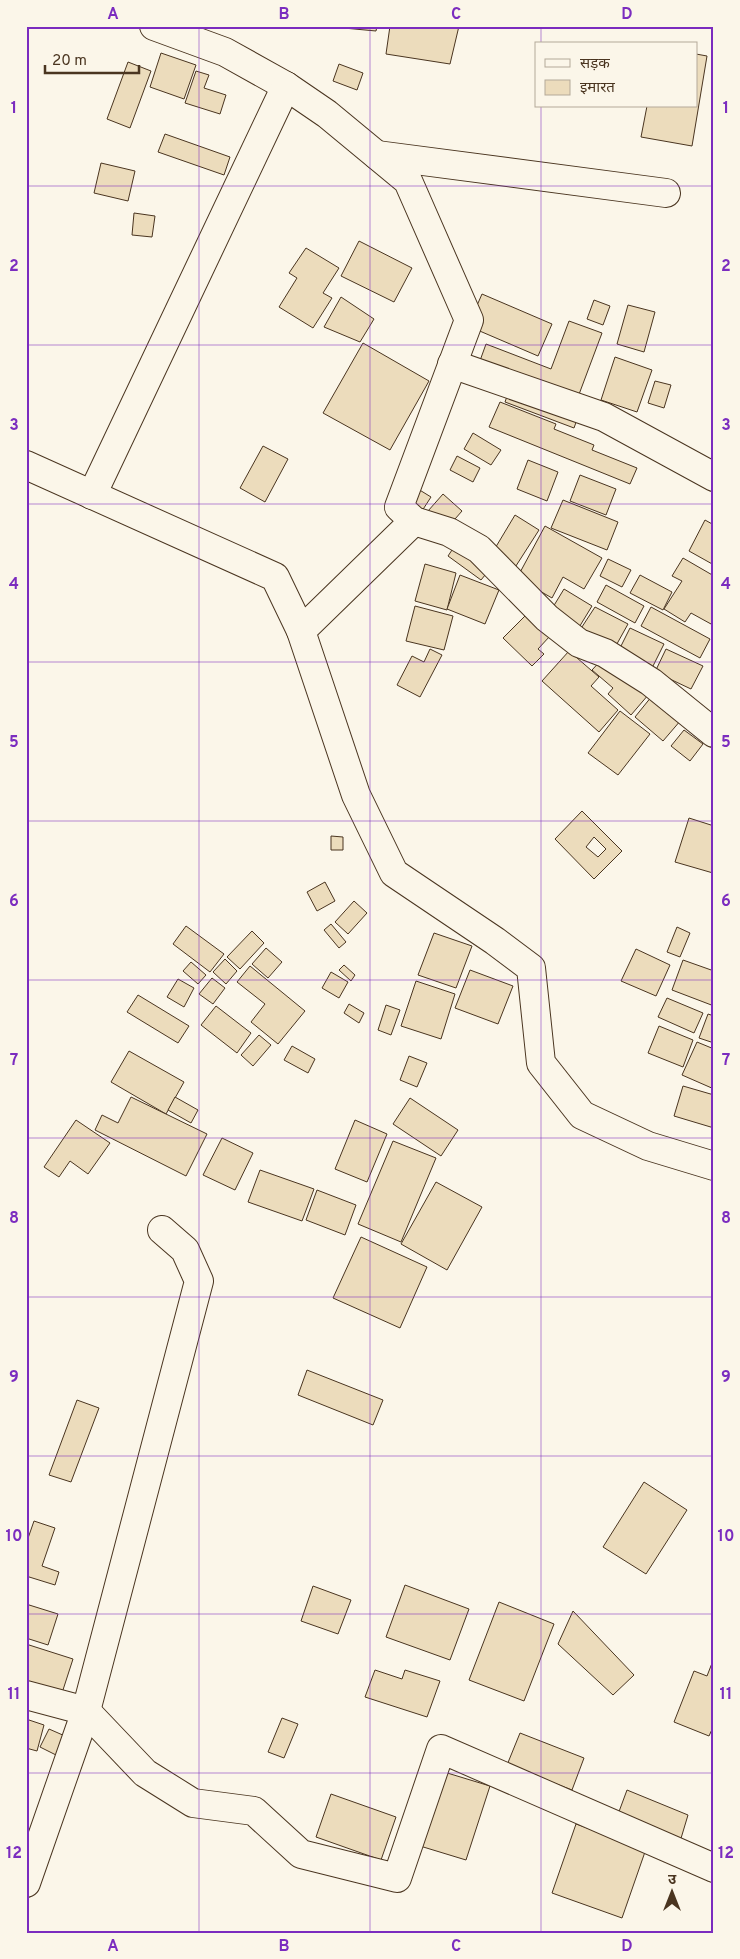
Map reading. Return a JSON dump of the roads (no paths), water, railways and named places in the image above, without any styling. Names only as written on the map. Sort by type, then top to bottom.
[{"type":"street","points":[[154,26],[225,52],[286,86],[327,114],[408,181],[469,320],[399,507],[414,521],[449,532],[479,549],[547,618],[579,643],[605,654],[651,682],[714,733]]},
{"type":"street","points":[[92,494],[286,86]]},
{"type":"street","points":[[377,155],[666,193]]},
{"type":"street","points":[[452,364],[604,417],[714,478]]},
{"type":"street","points":[[26,465],[275,577],[301,631],[356,795],[394,873],[495,941],[531,968],[541,1064],[582,1115],[648,1146],[714,1166]]},
{"type":"street","points":[[301,631],[414,521]]},
{"type":"street","points":[[26,1883],[86,1711],[199,1282],[185,1250],[162,1230]]},
{"type":"street","points":[[26,1695],[86,1711],[145,1773],[193,1803],[254,1810],[301,1854],[397,1878],[442,1750],[714,1868]]}]
